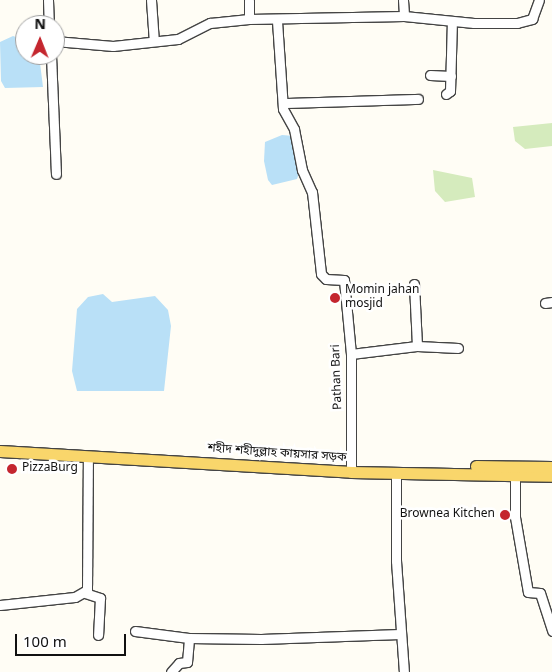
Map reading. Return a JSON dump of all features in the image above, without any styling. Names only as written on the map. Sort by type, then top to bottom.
[{"type":"main road","name":"শহীদ শহীদুল্লাহ কায়সার সড়ক","points":[[0,444],[396,472],[552,476]]},
{"type":"main road","name":"শহীদ শহীদুল্লাহ কায়সার সড়ক","points":[[0,450],[352,469],[552,467]]},
{"type":"street","points":[[48,0],[49,15]]},
{"type":"street","points":[[151,0],[154,39]]},
{"type":"street","points":[[249,20],[250,0]]},
{"type":"street","points":[[403,0],[404,16]]},
{"type":"street","points":[[65,42],[113,46],[154,39],[178,39],[210,23],[249,20],[277,21],[404,16],[492,23],[531,20],[539,0]]},
{"type":"street","points":[[277,21],[284,102],[418,99]]},
{"type":"street","points":[[446,94],[450,91],[452,21]]},
{"type":"street","points":[[51,65],[56,174]]},
{"type":"street","points":[[430,75],[451,76]]},
{"type":"street","name":"Pathan Bari","points":[[284,102],[287,117],[294,129],[302,170],[312,192],[321,274],[326,279],[344,280],[351,354],[352,469]]},
{"type":"street","points":[[414,284],[417,346]]},
{"type":"street","points":[[351,354],[417,346],[458,348]]},
{"type":"street","points":[[0,605],[75,597],[87,590],[88,456]]},
{"type":"street","points":[[396,472],[400,634],[404,672]]},
{"type":"street","points":[[515,475],[515,517],[528,592],[540,593],[552,630]]},
{"type":"street","points":[[85,592],[100,598],[98,635]]},
{"type":"street","points":[[135,631],[189,638],[278,640],[400,634]]},
{"type":"street","points":[[171,672],[179,663],[187,662],[189,638]]},
{"type":"green space","points":[[552,123],[552,146],[525,149],[515,141],[513,127]]},
{"type":"green space","points":[[433,170],[472,178],[475,197],[445,202],[435,191]]},
{"type":"water","points":[[15,37],[15,65],[40,65],[43,87],[5,88],[1,81],[0,42]]},
{"type":"water","points":[[282,135],[294,136],[300,170],[297,179],[272,185],[268,180],[264,161],[265,142]]},
{"type":"water","points":[[103,294],[112,302],[155,296],[168,310],[171,326],[164,391],[77,391],[72,371],[77,309],[88,297]]},
{"type":"place","name":"Momin jahan mosjid","points":[[335,298]]},
{"type":"place","name":"PizzaBurg","points":[[12,469]]},
{"type":"place","name":"Brownea Kitchen","points":[[505,515]]}]
